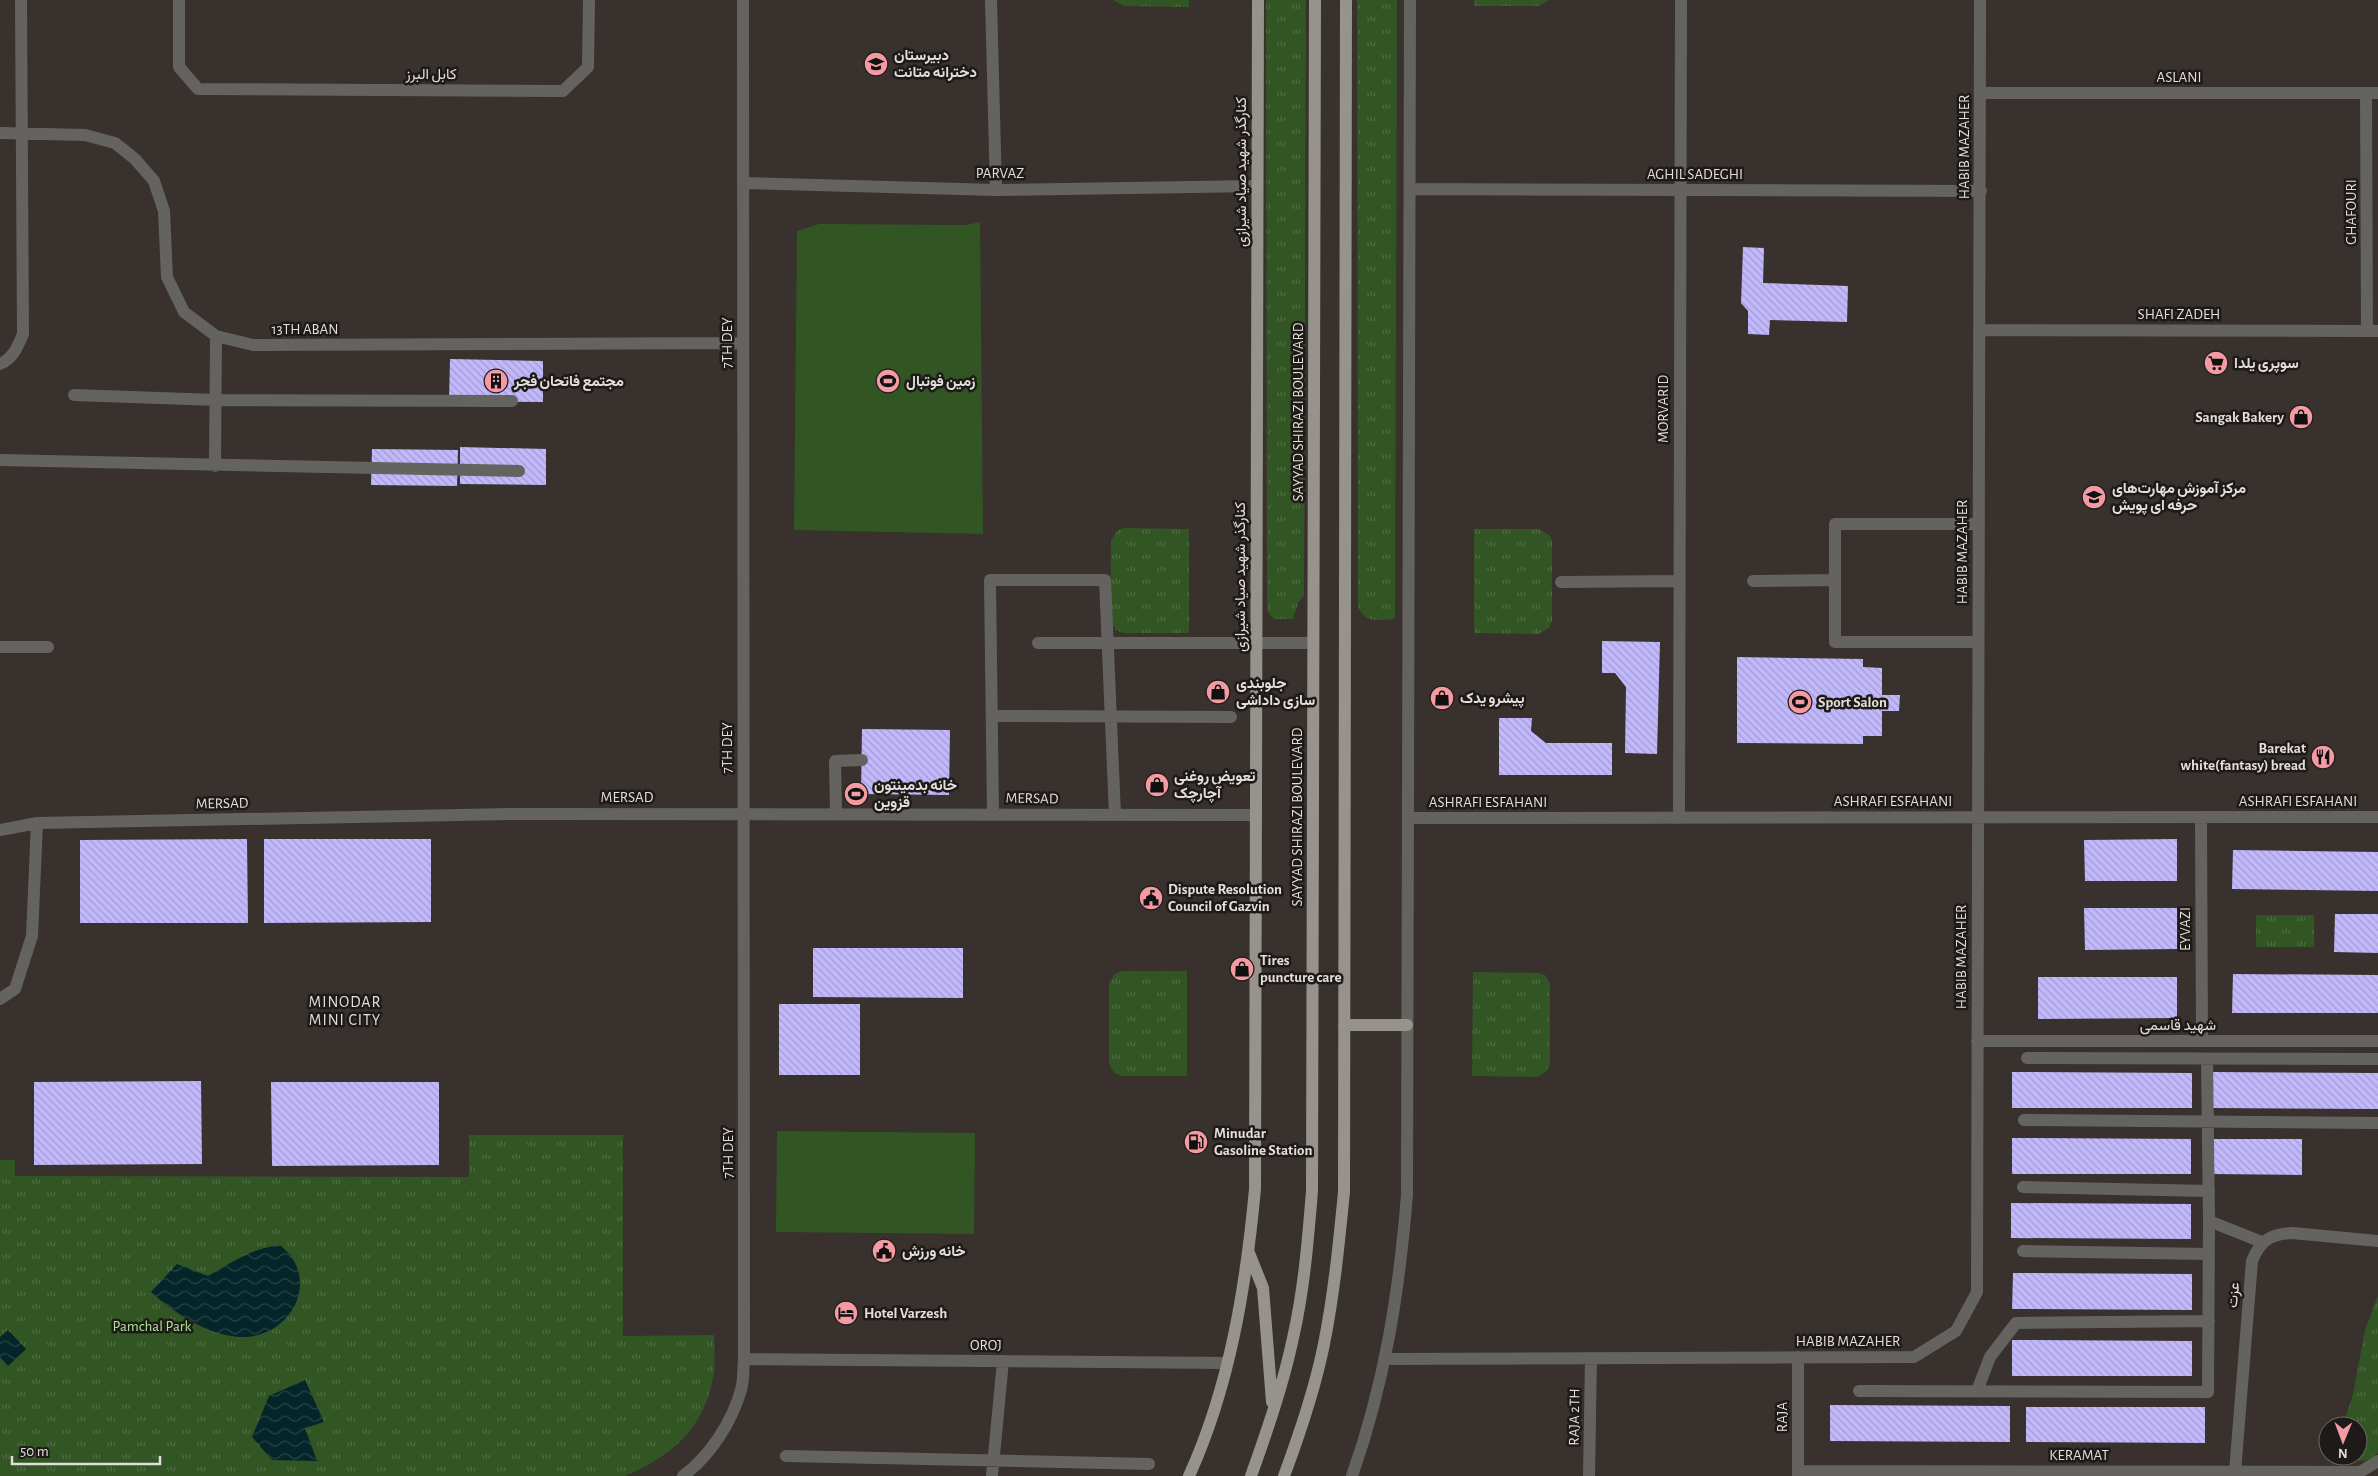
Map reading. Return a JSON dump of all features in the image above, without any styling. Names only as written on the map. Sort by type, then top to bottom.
[{"type":"main road","name":"کنارگذر شهید صیاد شیرازی","points":[[1189,1476],[1218,1398],[1237,1326],[1249,1253],[1255,1188],[1258,0]]},
{"type":"main road","name":"SAYYAD SHIRAZI BOULEVARD","points":[[1251,1476],[1272,1415],[1293,1338],[1306,1260],[1312,1191],[1315,0]]},
{"type":"main road","points":[[1284,1476],[1303,1424],[1324,1345],[1338,1264],[1344,1192],[1346,0]]},
{"type":"main road","points":[[1344,1024],[1407,1025]]},
{"type":"main road","points":[[1249,1253],[1263,1288],[1272,1415]]},
{"type":"street","points":[[0,364],[6,362],[15,352],[23,334],[21,0]]},
{"type":"street","name":"کابل البرز","points":[[179,0],[179,67],[198,89],[563,91],[588,67],[589,0]]},
{"type":"street","name":"7TH DEY","points":[[683,1476],[695,1468],[727,1425],[742,1388],[744,1359],[743,0]]},
{"type":"street","points":[[991,0],[996,190]]},
{"type":"street","points":[[1352,1476],[1386,1359],[1400,1272],[1407,1195],[1410,0]]},
{"type":"street","name":"MORVARID","points":[[1679,818],[1681,0]]},
{"type":"street","name":"HABIB MAZAHER","points":[[1386,1359],[1914,1358],[1956,1331],[1977,1292],[1980,0]]},
{"type":"street","name":"ASLANI","points":[[1980,93],[2372,93]]},
{"type":"street","name":"GHAFOURI","points":[[2372,93],[2372,331]]},
{"type":"street","name":"13TH ABAN","points":[[0,133],[85,135],[116,143],[135,159],[154,181],[164,211],[167,277],[184,312],[216,336],[253,345],[743,343]]},
{"type":"street","name":"PARVAZ","points":[[743,183],[996,190],[1257,186]]},
{"type":"street","name":"AGHIL SADEGHI","points":[[1410,189],[1980,191]]},
{"type":"street","name":"SHAFI ZADEH","points":[[1980,330],[2372,331]]},
{"type":"street","points":[[215,466],[216,336]]},
{"type":"street","points":[[74,395],[216,400],[512,401]]},
{"type":"street","points":[[0,460],[520,471]]},
{"type":"street","points":[[1978,642],[1835,642],[1835,524],[1979,524]]},
{"type":"street","points":[[993,814],[990,580],[1105,580],[1115,815]]},
{"type":"street","points":[[1753,581],[1835,580]]},
{"type":"street","points":[[1561,582],[1679,581]]},
{"type":"street","points":[[1038,644],[1313,643]]},
{"type":"street","points":[[0,647],[48,647]]},
{"type":"street","points":[[992,716],[1231,717]]},
{"type":"street","points":[[836,813],[835,761],[862,760]]},
{"type":"street","name":"MERSAD","points":[[0,830],[37,823],[514,814],[836,813],[1255,816]]},
{"type":"street","name":"EYVAZI","points":[[2201,817],[2202,1041]]},
{"type":"street","name":"ASHRAFI ESFAHANI","points":[[1408,818],[2378,817]]},
{"type":"street","points":[[0,999],[15,989],[32,936],[37,823]]},
{"type":"street","name":"شهید قاسمی","points":[[1977,1042],[2378,1041]]},
{"type":"street","points":[[2027,1058],[2378,1059]]},
{"type":"street","points":[[1859,1391],[2208,1392],[2209,1192],[2207,1060]]},
{"type":"street","points":[[2024,1120],[2378,1123]]},
{"type":"street","points":[[2023,1187],[2209,1192]]},
{"type":"street","points":[[2209,1221],[2262,1242],[2279,1233],[2292,1232],[2378,1241]]},
{"type":"street","name":"عزت","points":[[2235,1472],[2252,1261],[2262,1242]]},
{"type":"street","points":[[2023,1251],[2209,1254]]},
{"type":"street","points":[[1977,1391],[1990,1357],[2016,1323],[2209,1321]]},
{"type":"street","name":"RAJA","points":[[1798,1357],[1798,1474]]},
{"type":"street","name":"RAJA 2TH","points":[[1590,1476],[1591,1358]]},
{"type":"street","name":"OROJ","points":[[744,1359],[1227,1362]]},
{"type":"street","points":[[992,1476],[1003,1361]]},
{"type":"street","points":[[786,1456],[1150,1464]]},
{"type":"street","points":[[2363,1474],[2378,1461]]},
{"type":"street","name":"KERAMAT","points":[[1798,1474],[2134,1474],[2235,1472],[2363,1474]]},
{"type":"green space","points":[[1113,0],[1189,0],[1189,7],[1124,6]]},
{"type":"green space","points":[[1266,0],[1306,0],[1304,595],[1298,603],[1293,619],[1274,619],[1267,611]]},
{"type":"green space","points":[[1357,0],[1397,0],[1395,619],[1383,620],[1373,620],[1364,616],[1358,606]]},
{"type":"green space","points":[[1474,0],[1549,0],[1539,6],[1474,6]]},
{"type":"green space","name":"زمین فوتبال","points":[[980,222],[983,534],[794,530],[797,231],[819,224],[966,225]]},
{"type":"green space","points":[[1123,528],[1189,529],[1189,633],[1123,633],[1116,630],[1110,620],[1111,540],[1117,531]]},
{"type":"green space","points":[[1474,529],[1539,529],[1549,535],[1552,541],[1552,621],[1549,628],[1539,634],[1474,633]]},
{"type":"green space","points":[[2256,915],[2314,915],[2314,947],[2256,947]]},
{"type":"green space","points":[[1122,971],[1187,971],[1187,1076],[1122,1076],[1114,1073],[1109,1063],[1109,983],[1115,974]]},
{"type":"green space","points":[[1473,972],[1538,973],[1545,975],[1550,984],[1550,1064],[1547,1071],[1538,1077],[1472,1076]]},
{"type":"green space","points":[[777,1131],[975,1133],[974,1234],[776,1232]]},
{"type":"green space","name":"Pamchal Park","points":[[469,1135],[623,1135],[623,1336],[714,1335],[713,1378],[702,1412],[693,1426],[670,1450],[656,1460],[625,1476],[0,1476],[0,1160],[15,1160],[15,1176],[469,1177]]},
{"type":"green space","points":[[2378,1295],[2378,1453],[2368,1460],[2368,1416],[2346,1416],[2353,1394],[2365,1330]]},
{"type":"water","points":[[274,1246],[281,1246],[292,1257],[298,1270],[300,1284],[298,1297],[293,1309],[284,1320],[272,1329],[258,1335],[244,1337],[229,1336],[214,1332],[173,1310],[151,1292],[177,1264],[208,1276],[248,1254]]},
{"type":"water","points":[[8,1330],[26,1349],[8,1366],[0,1357],[0,1337]]},
{"type":"water","points":[[305,1380],[324,1422],[305,1428],[317,1461],[272,1460],[252,1437],[269,1396]]},
{"type":"building","points":[[1743,247],[1764,248],[1763,283],[1848,286],[1847,322],[1770,320],[1769,335],[1748,334],[1748,311],[1741,303]]},
{"type":"building","name":"مجتمع فاتحان فجر","points":[[450,359],[543,361],[543,402],[449,401]]},
{"type":"building","points":[[460,447],[546,449],[546,485],[460,484]]},
{"type":"building","points":[[372,449],[458,450],[457,486],[371,485]]},
{"type":"building","points":[[1602,641],[1660,642],[1657,754],[1625,753],[1626,687],[1615,673],[1602,673]]},
{"type":"building","name":"Sport Salon","points":[[1737,657],[1863,659],[1863,667],[1882,668],[1882,695],[1900,695],[1899,711],[1882,711],[1882,736],[1863,736],[1863,744],[1737,743]]},
{"type":"building","points":[[1499,718],[1532,718],[1531,731],[1546,743],[1612,743],[1612,775],[1499,775]]},
{"type":"building","points":[[862,729],[950,730],[949,795],[861,794]]},
{"type":"building","points":[[247,839],[248,923],[80,923],[80,840]]},
{"type":"building","points":[[264,839],[431,839],[431,922],[264,923]]},
{"type":"building","points":[[2177,839],[2177,881],[2085,881],[2084,840]]},
{"type":"building","points":[[2233,850],[2378,852],[2378,891],[2232,889]]},
{"type":"building","points":[[2084,908],[2177,908],[2177,949],[2085,950]]},
{"type":"building","points":[[2335,914],[2378,914],[2378,953],[2334,952]]},
{"type":"building","points":[[813,948],[963,948],[963,998],[813,997]]},
{"type":"building","points":[[2233,974],[2378,975],[2378,1013],[2232,1013]]},
{"type":"building","points":[[2038,977],[2177,977],[2177,1018],[2038,1019]]},
{"type":"building","points":[[779,1004],[860,1004],[860,1075],[779,1075]]},
{"type":"building","points":[[2012,1072],[2192,1073],[2192,1108],[2012,1108]]},
{"type":"building","points":[[2212,1072],[2378,1073],[2378,1109],[2212,1108]]},
{"type":"building","points":[[201,1081],[202,1164],[34,1165],[34,1082]]},
{"type":"building","points":[[271,1082],[439,1082],[439,1165],[272,1166]]},
{"type":"building","points":[[2012,1138],[2191,1139],[2191,1174],[2012,1174]]},
{"type":"building","points":[[2211,1139],[2302,1139],[2302,1175],[2210,1174]]},
{"type":"building","points":[[2011,1203],[2191,1204],[2191,1239],[2011,1238]]},
{"type":"building","points":[[2013,1273],[2192,1274],[2192,1310],[2012,1309]]},
{"type":"building","points":[[2012,1340],[2192,1341],[2192,1376],[2012,1376]]},
{"type":"building","points":[[1830,1405],[2010,1406],[2010,1442],[1830,1441]]},
{"type":"building","points":[[2026,1407],[2205,1407],[2205,1443],[2026,1442]]},
{"type":"place","name":"دبیرستان دخترانه متانت","points":[[876,64]]},
{"type":"place","name":"سوپری یلدا","points":[[2216,363]]},
{"type":"place","name":"مجتمع فاتحان فجر","points":[[496,381]]},
{"type":"place","name":"زمین فوتبال","points":[[888,381]]},
{"type":"place","name":"Sangak Bakery","points":[[2301,417]]},
{"type":"place","name":"مرکز آموزش مهارت‌های حرفه ای پویش","points":[[2094,497]]},
{"type":"place","name":"جلوبندی سازی داداشی","points":[[1218,692]]},
{"type":"place","name":"پیشرو یدک","points":[[1442,698]]},
{"type":"place","name":"Sport Salon","points":[[1800,702]]},
{"type":"place","name":"Barekat white(fantasy) bread","points":[[2323,757]]},
{"type":"place","name":"تعویض روغنی آچارچک","points":[[1157,785]]},
{"type":"place","name":"خانه بدمینتون قزوین","points":[[856,794]]},
{"type":"place","name":"Dispute Resolution Council of Gazvin","points":[[1151,898]]},
{"type":"place","name":"Tires puncture care","points":[[1242,969]]},
{"type":"place","name":"Minudar Gasoline Station","points":[[1196,1142]]},
{"type":"place","name":"خانه ورزش","points":[[884,1251]]},
{"type":"place","name":"Hotel Varzesh","points":[[846,1313]]},
{"type":"district","name":"MINODAR MINI CITY","points":[[345,1010]]}]
